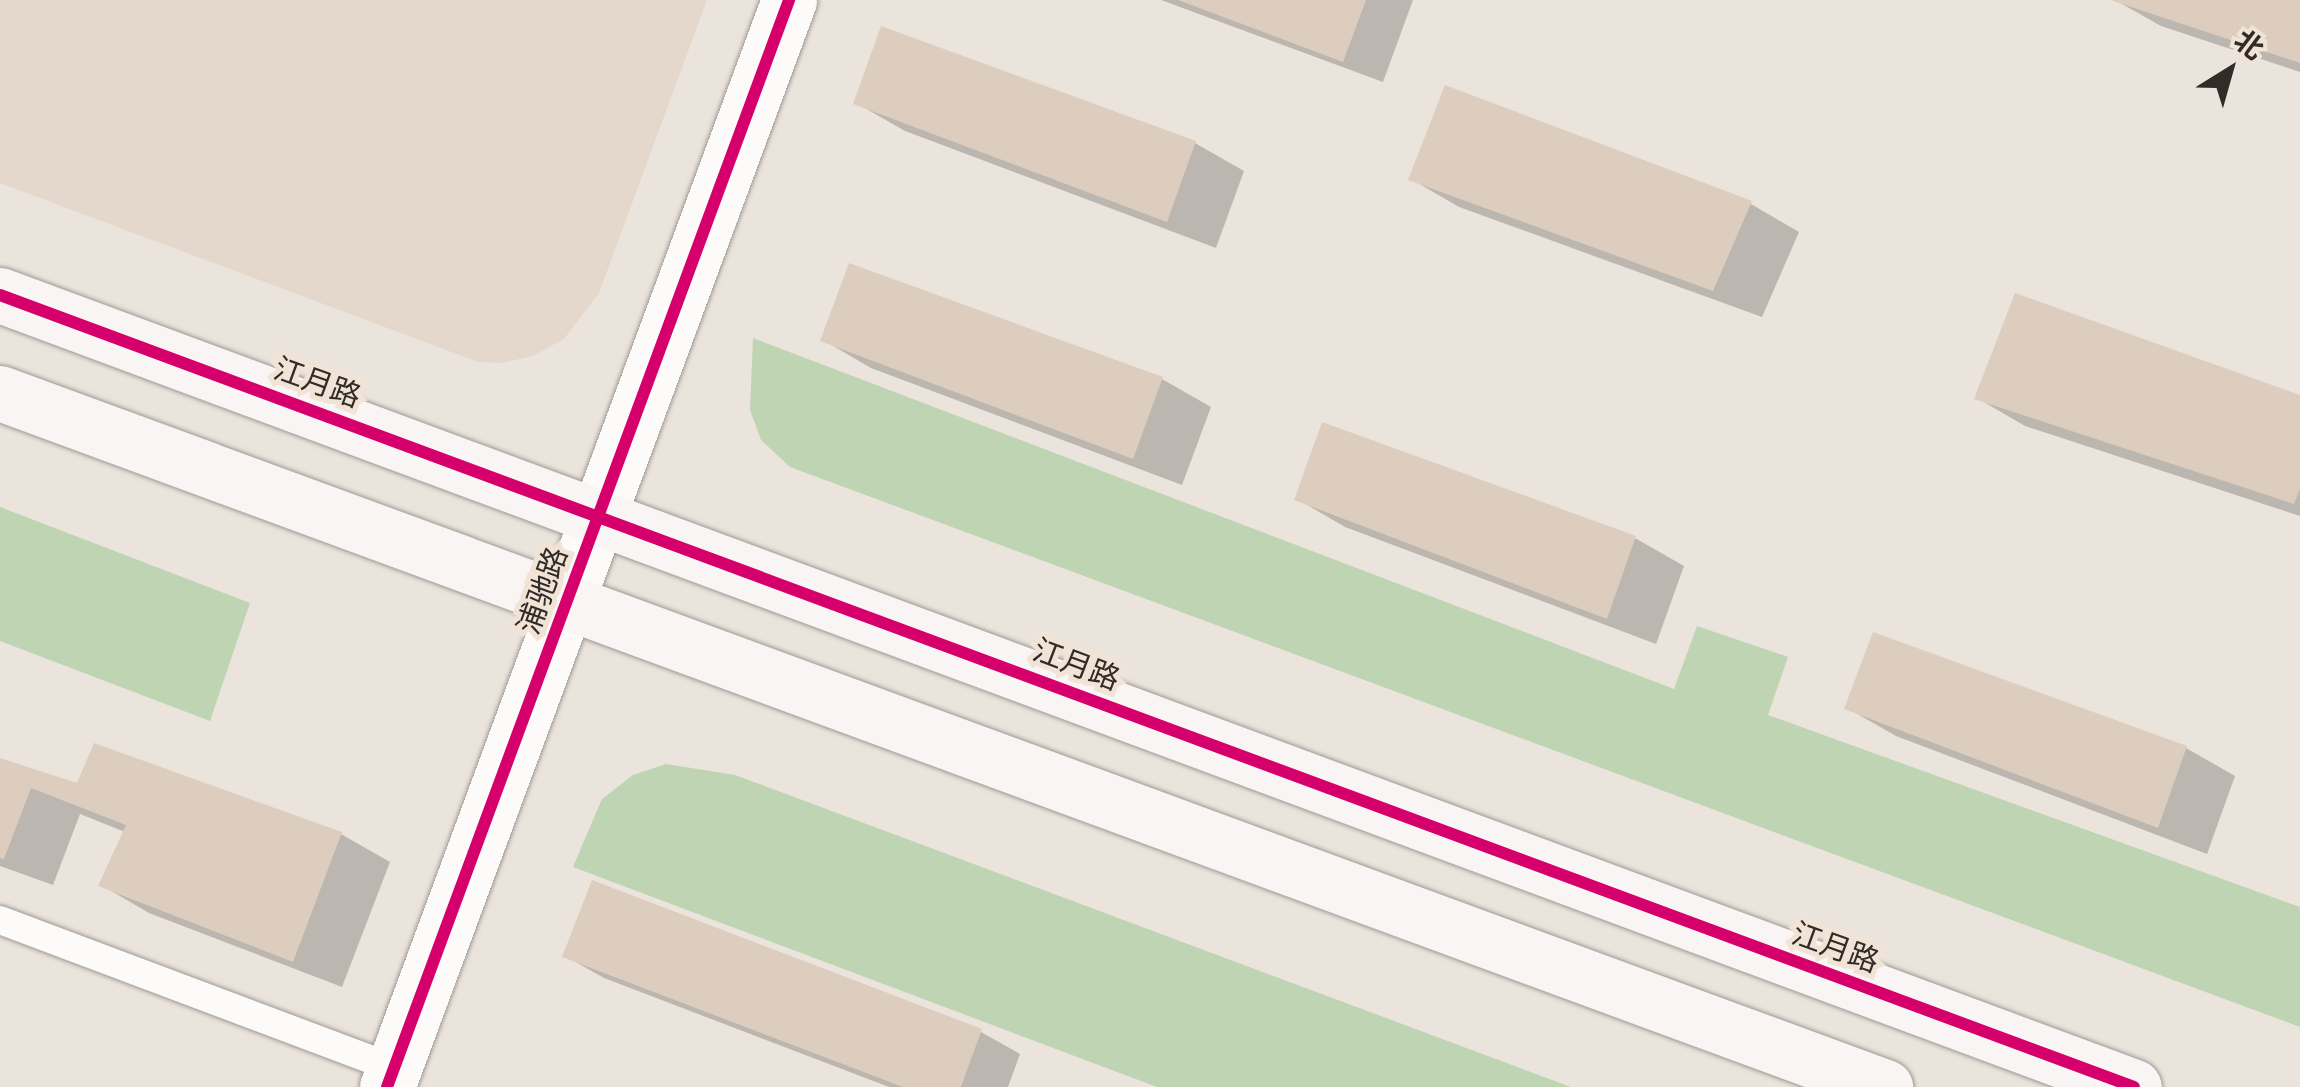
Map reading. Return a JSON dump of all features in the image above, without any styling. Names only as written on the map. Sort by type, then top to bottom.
[{"type":"street","name":"浦驰路","points":[[391,1078],[789,0]]},
{"type":"street","name":"江月路","points":[[0,295],[599,514],[2134,1087]]},
{"type":"street","points":[[0,393],[1885,1087]]},
{"type":"lane","points":[[0,920],[391,1078]]},
{"type":"shaded area","points":[[0,0],[707,0],[599,293],[564,339],[533,356],[501,363],[478,362],[0,183]]},
{"type":"green space","points":[[753,338],[1674,689],[1697,626],[1788,657],[1768,715],[2300,907],[2300,1027],[790,467],[761,440],[750,410]]},
{"type":"green space","points":[[0,507],[250,603],[210,721],[0,641]]},
{"type":"green space","points":[[666,764],[735,775],[1571,1087],[1157,1087],[573,867],[602,799],[633,775]]},
{"type":"building","points":[[1178,0],[1366,0],[1343,62]]},
{"type":"building","points":[[2113,0],[2300,0],[2300,63],[2113,1]]},
{"type":"building","points":[[881,26],[1196,141],[1167,222],[853,104]]},
{"type":"building","points":[[1445,85],[1752,201],[1713,291],[1408,180]]},
{"type":"building","points":[[849,263],[1163,377],[1133,459],[820,341]]},
{"type":"building","points":[[2015,293],[2300,395],[2300,489],[2294,504],[1974,399]]},
{"type":"building","points":[[1322,422],[1636,536],[1607,619],[1294,500]]},
{"type":"building","points":[[1873,632],[2187,746],[2158,828],[1844,709]]},
{"type":"building","points":[[94,743],[342,832],[293,962],[98,886],[126,825],[31,788],[4,859],[0,858],[0,758],[77,783]]},
{"type":"building","points":[[592,880],[982,1029],[961,1087],[903,1087],[562,957]]},
{"type":"cycle path","points":[[387,1087],[789,0]]},
{"type":"cycle path","points":[[0,295],[2134,1087]]}]
